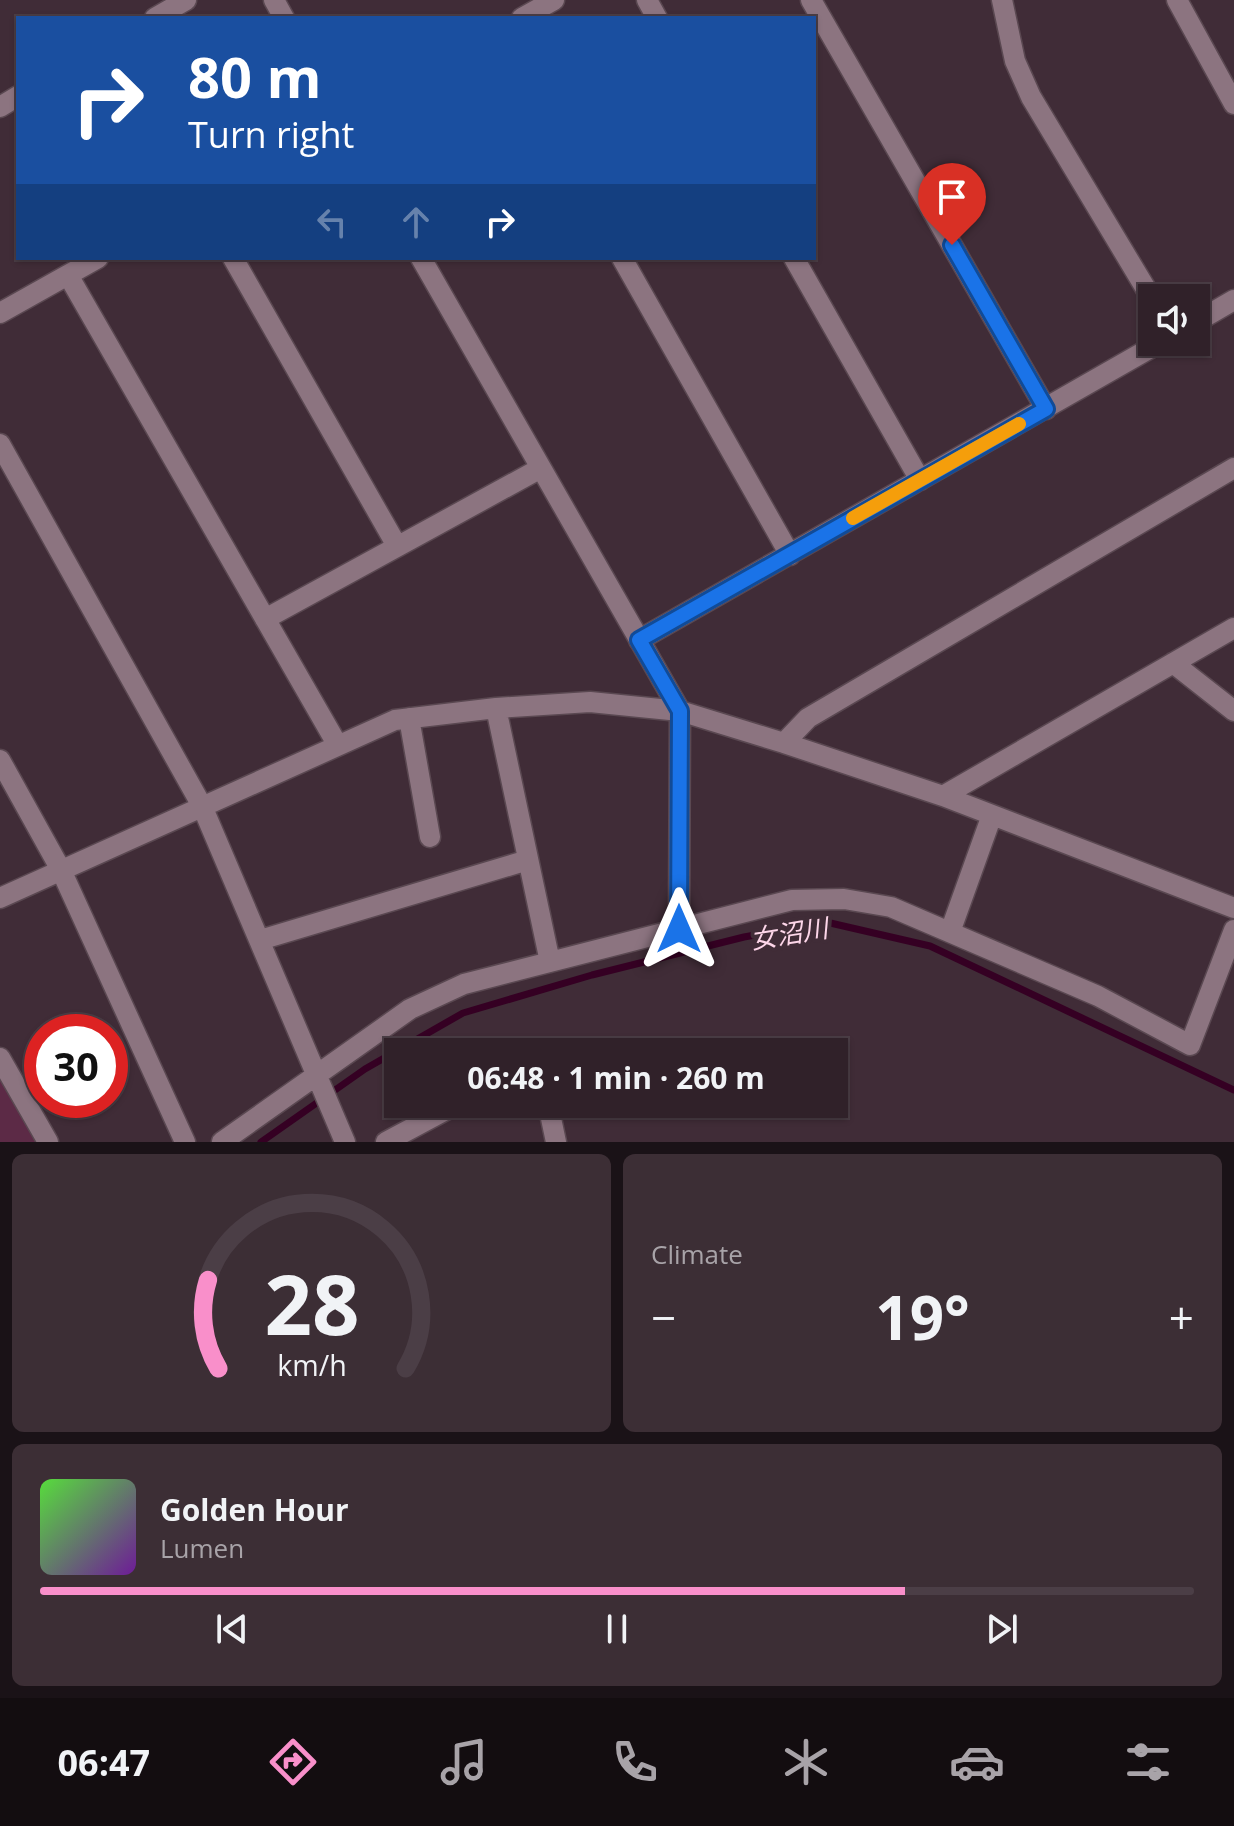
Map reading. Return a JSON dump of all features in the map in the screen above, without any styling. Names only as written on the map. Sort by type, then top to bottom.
[{"type":"street","points":[[158,16],[186,0]]},
{"type":"street","points":[[526,16],[554,0]]},
{"type":"street","points":[[811,0],[1046,409]]},
{"type":"street","points":[[1002,0],[1015,61],[1031,97],[1143,284]]},
{"type":"street","points":[[1177,0],[1234,104]]},
{"type":"street","points":[[1,310],[94,260]]},
{"type":"street","points":[[234,260],[397,546]]},
{"type":"street","points":[[422,260],[680,711],[679,929]]},
{"type":"street","points":[[623,260],[790,555]]},
{"type":"street","points":[[795,260],[920,480]]},
{"type":"street","points":[[68,275],[337,744]]},
{"type":"street","points":[[1210,314],[1234,300]]},
{"type":"street","points":[[639,640],[1138,355]]},
{"type":"street","points":[[0,444],[202,806],[319,1074],[345,1142]]},
{"type":"street","points":[[265,619],[541,468]]},
{"type":"street","points":[[784,743],[808,718],[1234,468]]},
{"type":"street","points":[[943,796],[1234,628]]},
{"type":"street","points":[[1173,663],[1234,711]]},
{"type":"street","points":[[0,898],[395,720],[496,708],[590,702],[680,711],[784,743],[943,796],[1234,908]]},
{"type":"street","points":[[496,708],[550,962]]},
{"type":"street","points":[[409,718],[430,837]]},
{"type":"street","points":[[0,760],[61,870],[185,1142]]},
{"type":"street","points":[[950,932],[992,815]]},
{"type":"street","points":[[260,940],[528,860]]},
{"type":"street","points":[[222,1142],[410,1009],[464,984],[792,900],[844,899],[891,907],[1098,996],[1190,1045],[1234,930]]},
{"type":"street","points":[[0,1058],[48,1142]]},
{"type":"street","points":[[386,1142],[431,1118]]},
{"type":"street","points":[[551,1118],[556,1142]]},
{"type":"shaded area","points":[[0,1058],[24,1100],[24,1118],[34,1118],[48,1142],[0,1142]]},
{"type":"waterway","name":"女沼川","points":[[261,1142],[365,1069],[463,1013],[592,975],[744,937],[826,922],[930,946],[1234,1090]]},
{"type":"slow traffic","points":[[853,518],[1019,424]]},
{"type":"route","points":[[679,929],[680,711],[639,640],[1046,409],[952,245]]}]
